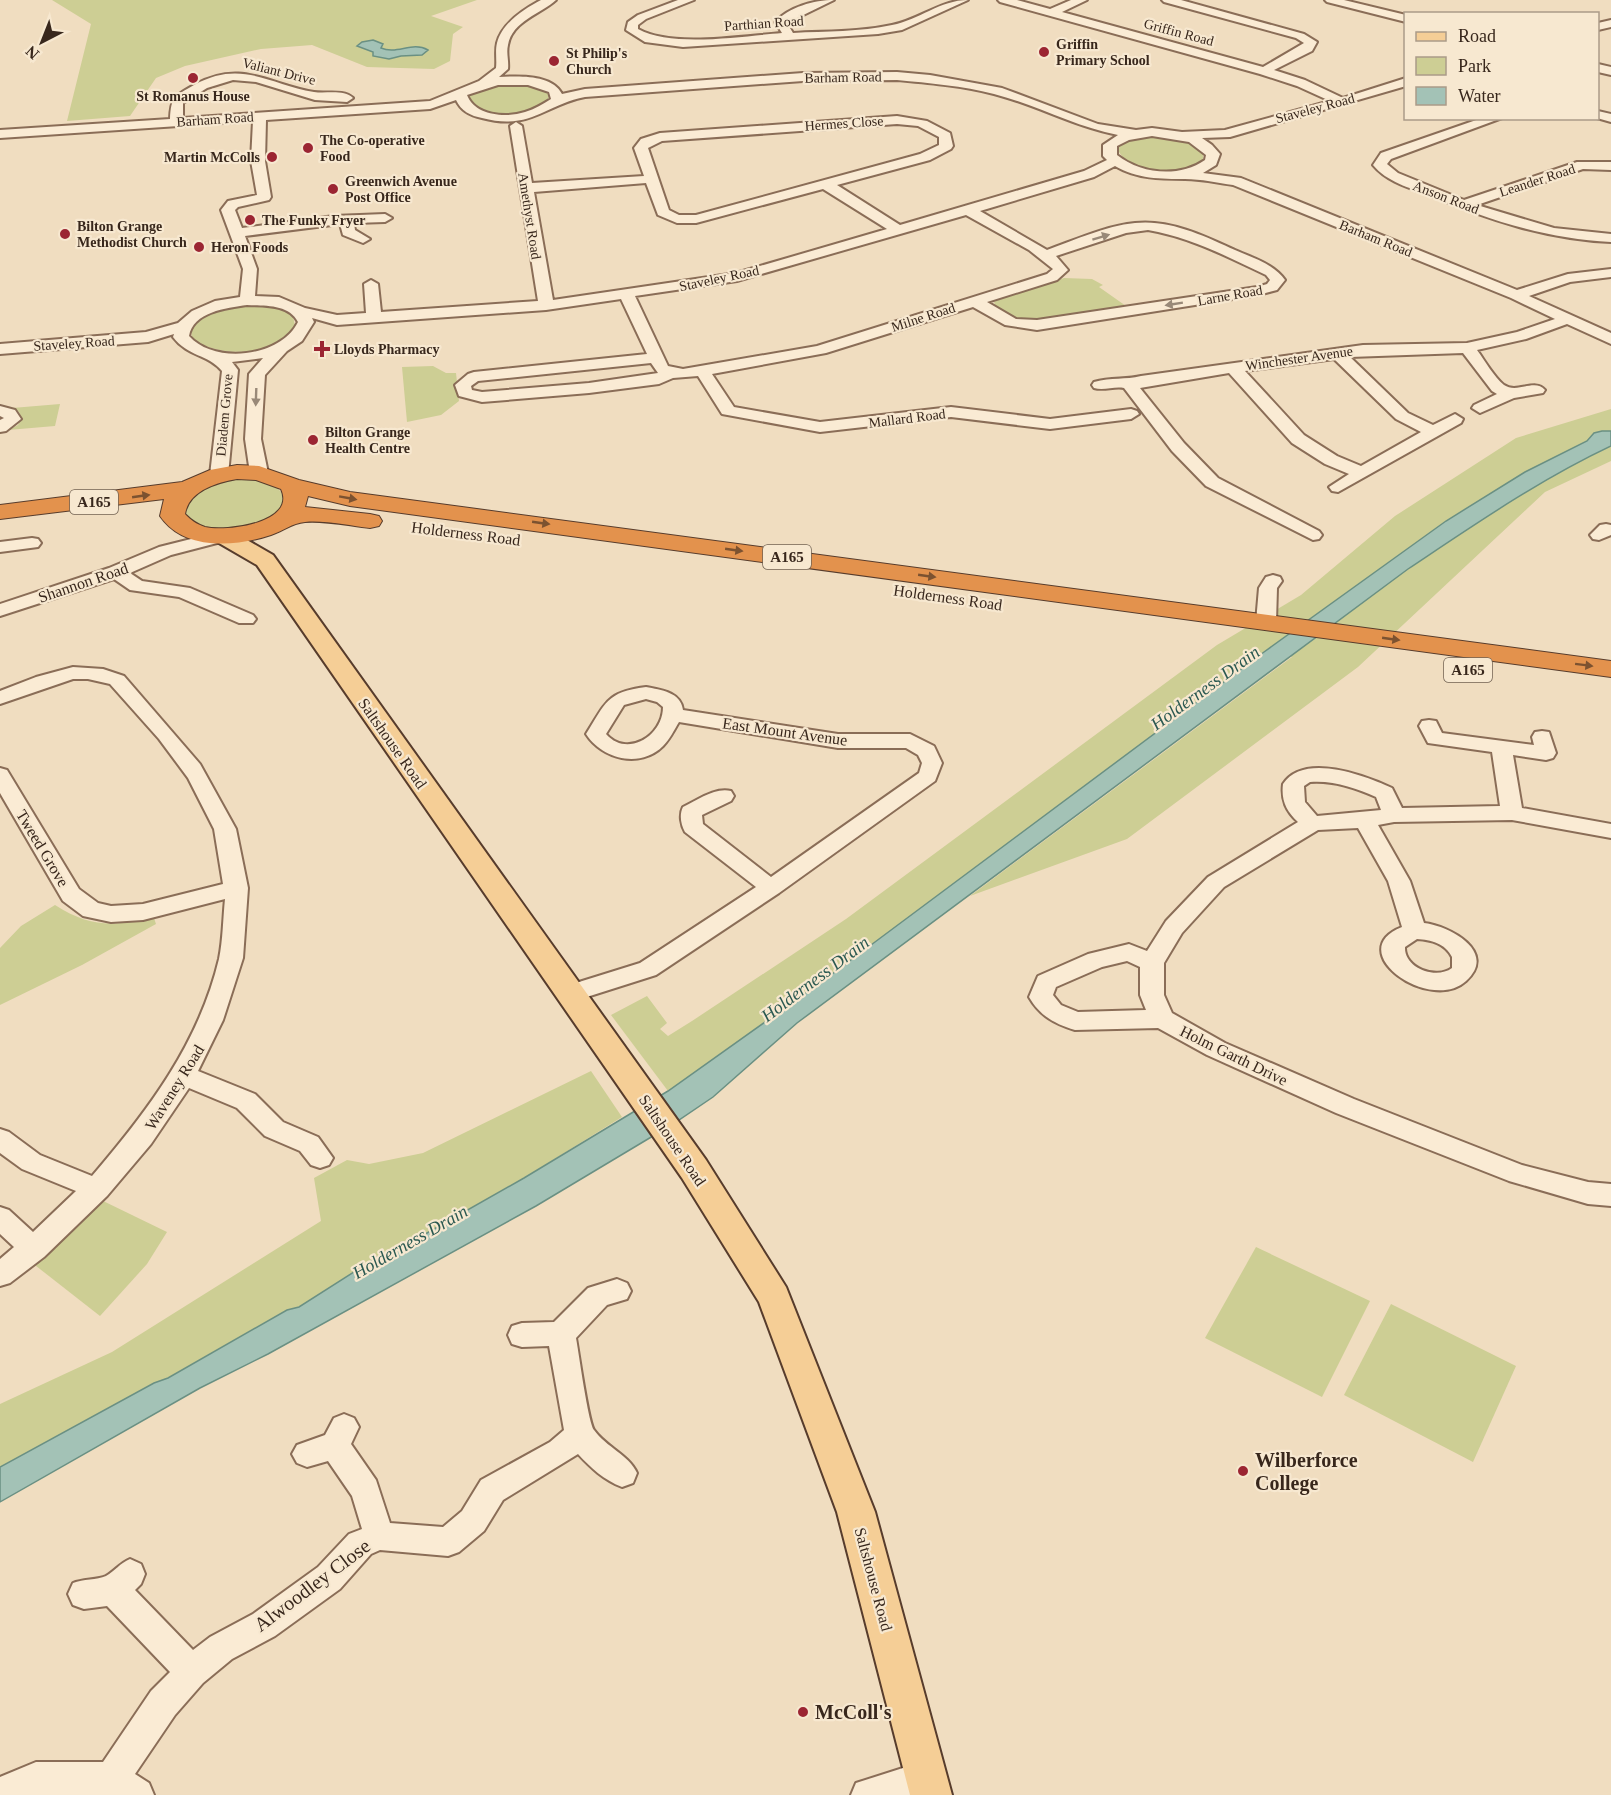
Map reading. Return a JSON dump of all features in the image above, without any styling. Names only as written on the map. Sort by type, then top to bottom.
[{"type":"highway","name":"A165","points":[[0,512],[187,489],[219,475],[259,473],[291,485]]},
{"type":"highway","points":[[275,524],[294,505],[296,496],[291,485]]},
{"type":"highway","name":"Holderness Road","points":[[291,485],[350,499],[1271,629],[1611,689]]},
{"type":"highway","points":[[179,524],[175,501],[187,489]]},
{"type":"highway","name":"Holderness Road","points":[[275,524],[306,514],[1271,629]]},
{"type":"highway","name":"A165","points":[[0,522],[88,515],[179,524],[221,538],[275,524]]},
{"type":"highway","name":"Holderness Road","points":[[1329,641],[1611,669]]},
{"type":"main road","points":[[265,560],[275,524]]},
{"type":"main road","name":"Saltshouse Road","points":[[221,538],[265,560],[694,1169],[774,1297],[856,1512],[930,1786]]},
{"type":"street","points":[[502,69],[502,44],[511,30],[522,18],[550,0]]},
{"type":"street","name":"Parthian Road","points":[[688,0],[642,17],[632,24],[632,30],[649,40],[667,43],[878,31],[898,28],[962,0]]},
{"type":"street","points":[[790,37],[781,22],[791,15],[828,0]]},
{"type":"street","name":"Griffin Road","points":[[1004,0],[1264,71],[1301,83],[1342,102]]},
{"type":"street","points":[[1052,13],[1081,0]]},
{"type":"street","points":[[1168,0],[1300,36],[1311,42],[1308,48],[1264,71]]},
{"type":"street","points":[[1331,0],[1404,18]]},
{"type":"street","points":[[494,117],[516,126],[528,116],[552,105],[555,94],[520,81],[502,69]]},
{"type":"street","points":[[484,83],[502,69]]},
{"type":"street","name":"Valiant Drive","points":[[176,122],[177,102],[182,97],[225,76],[240,74],[308,94],[353,99],[354,110]]},
{"type":"street","name":"Barham Road","points":[[555,94],[803,77],[903,76],[998,91],[1095,127],[1135,134]]},
{"type":"street","points":[[484,83],[520,81]]},
{"type":"street","name":"Barham Road","points":[[3,134],[430,105],[461,96],[484,83]]},
{"type":"street","name":"Staveley Road","points":[[1180,135],[1225,134],[1404,83]]},
{"type":"street","points":[[1381,89],[1397,97]]},
{"type":"street","points":[[461,96],[461,102],[469,111]]},
{"type":"street","name":"Barham Road","points":[[430,105],[494,117]]},
{"type":"street","points":[[248,300],[250,269],[228,210],[233,204],[264,196],[258,161],[260,116]]},
{"type":"street","points":[[494,117],[528,116]]},
{"type":"street","name":"Hermes Close","points":[[897,120],[916,120],[929,124],[945,136],[946,146],[939,152],[827,185],[705,218],[677,219],[663,212],[641,148],[646,142],[660,137],[897,120]]},
{"type":"street","points":[[1450,120],[1469,129]]},
{"type":"street","name":"Anson Road","points":[[1491,120],[1386,156],[1380,165],[1393,176],[1494,216],[1546,231],[1591,238],[1611,238]]},
{"type":"street","name":"Amethyst Road","points":[[516,126],[546,305]]},
{"type":"street","name":"Barham Road","points":[[1095,127],[1115,141]]},
{"type":"street","points":[[0,148],[45,132]]},
{"type":"street","points":[[1135,170],[1115,161],[1110,156],[1110,145],[1135,134],[1152,132],[1180,135],[1207,146],[1213,154],[1211,162],[1186,175]]},
{"type":"street","points":[[0,148],[3,134]]},
{"type":"street","name":"Staveley Road","points":[[1207,146],[1225,134]]},
{"type":"street","name":"Staveley Road","points":[[148,338],[186,346],[200,353],[219,357],[247,356],[281,348],[301,333],[337,320],[546,305],[737,277],[1089,174],[1115,161]]},
{"type":"street","name":"Barham Road","points":[[1211,162],[1236,181],[1516,295],[1611,339]]},
{"type":"street","name":"Leander Road","points":[[1465,204],[1582,165],[1611,166]]},
{"type":"street","name":"Barham Road","points":[[1135,170],[1236,181]]},
{"type":"street","name":"Staveley Road","points":[[1089,174],[1135,170]]},
{"type":"street","points":[[526,188],[652,179]]},
{"type":"street","points":[[827,185],[896,229]]},
{"type":"street","points":[[967,210],[1045,255]]},
{"type":"street","points":[[238,233],[346,220],[385,218]]},
{"type":"street","points":[[346,220],[348,232],[363,239]]},
{"type":"street","name":"Larne Road","points":[[974,301],[1005,321],[1018,326],[1037,325],[1258,291],[1272,287],[1278,280],[1271,272],[1172,229],[1150,226],[1133,227],[1045,255]]},
{"type":"street","name":"Milne Road","points":[[657,358],[474,377],[464,385],[465,393],[482,397],[589,388],[658,379],[671,373],[703,372],[820,350],[1052,277],[1061,270],[1059,264],[1045,255]]},
{"type":"street","points":[[1516,295],[1568,278],[1611,273]]},
{"type":"street","points":[[371,284],[374,317]]},
{"type":"street","points":[[626,294],[662,369],[671,373]]},
{"type":"street","name":"Staveley Road","points":[[0,349],[148,338],[183,326],[197,314],[220,304],[248,300],[279,302],[300,311],[337,320]]},
{"type":"street","points":[[300,311],[306,322],[301,333]]},
{"type":"street","name":"Winchester Avenue","points":[[1100,384],[1117,382],[1133,385],[1141,381],[1232,367],[1363,350],[1467,348],[1510,339],[1568,318]]},
{"type":"street","points":[[183,326],[181,336],[186,346]]},
{"type":"street","name":"Diadem Grove","points":[[259,473],[253,439],[257,374],[281,348]]},
{"type":"street","points":[[1467,348],[1498,388],[1510,394]]},
{"type":"street","points":[[1337,353],[1402,416],[1432,431]]},
{"type":"street","name":"Diadem Grove","points":[[219,357],[230,370],[219,475]]},
{"type":"street","points":[[1232,367],[1298,439],[1331,460],[1360,472]]},
{"type":"street","name":"Mallard Road","points":[[703,372],[728,411],[820,427],[951,412],[1050,424],[1131,414]]},
{"type":"street","points":[[1133,385],[1132,389],[1178,447],[1212,482],[1288,526],[1313,535]]},
{"type":"street","points":[[1480,408],[1510,394],[1537,390]]},
{"type":"street","points":[[0,411],[9,413],[12,419],[8,424],[0,427]]},
{"type":"street","points":[[1338,487],[1360,472],[1455,419]]},
{"type":"street","name":"Shannon Road","points":[[165,551],[178,542],[179,524]]},
{"type":"street","name":"Shannon Road","points":[[0,610],[116,572],[165,551],[221,538]]},
{"type":"street","points":[[0,547],[32,543]]},
{"type":"street","points":[[116,572],[137,586],[183,592],[242,613]]},
{"type":"street","points":[[1271,629],[1268,588],[1273,581]]},
{"type":"street","name":"Waveney Road","points":[[0,698],[67,674],[103,672],[117,680],[194,770],[225,828],[237,888],[236,926],[222,988],[202,1044],[184,1076],[136,1146],[98,1189],[34,1249],[0,1275]]},
{"type":"street","name":"East Mount Avenue","points":[[572,993],[648,969],[771,888],[928,776],[932,763],[927,751],[910,741],[838,741],[672,715]]},
{"type":"street","points":[[1429,726],[1435,738],[1546,753],[1542,737]]},
{"type":"street","points":[[1501,747],[1512,813]]},
{"type":"street","name":"Tweed Grove","points":[[0,775],[71,895],[91,910],[111,914],[143,912],[237,888]]},
{"type":"street","points":[[1313,823],[1297,812],[1291,796],[1294,784],[1305,776],[1332,777],[1368,784],[1385,793],[1394,815]]},
{"type":"street","points":[[723,796],[691,812],[693,827],[771,888]]},
{"type":"street","points":[[1162,1019],[1075,1021],[1053,1011],[1041,997],[1046,982],[1096,960],[1129,952],[1152,963],[1174,927],[1216,882],[1313,823],[1365,820],[1394,815],[1512,813],[1611,831]]},
{"type":"street","points":[[1365,820],[1399,881],[1415,931]]},
{"type":"street","name":"Holm Garth Drive","points":[[1152,963],[1152,995],[1162,1019],[1216,1049],[1345,1106],[1518,1174],[1609,1200]]},
{"type":"street","points":[[184,1076],[246,1101],[274,1129],[309,1144],[320,1158]]},
{"type":"street","points":[[0,1139],[31,1162],[98,1189]]},
{"type":"street","points":[[0,1218],[34,1249]]},
{"type":"street","points":[[522,1335],[561,1334],[597,1296],[617,1291]]},
{"type":"street","points":[[561,1334],[579,1435],[603,1460],[622,1473]]},
{"type":"street","name":"Alwoodley Close","points":[[124,1787],[163,1703],[192,1672],[221,1648],[264,1625],[329,1578],[360,1544],[379,1536],[448,1542],[473,1521],[492,1490],[560,1451],[579,1435]]},
{"type":"street","points":[[307,1454],[340,1436],[365,1491],[379,1536]]},
{"type":"street","points":[[109,1586],[192,1672]]},
{"type":"street","points":[[0,1794],[36,1779],[124,1787]]},
{"type":"street","points":[[868,1795],[930,1786]]},
{"type":"green space","points":[[52,0],[477,0],[431,16],[463,27],[453,34],[450,61],[434,69],[367,67],[312,45],[261,49],[185,66],[156,78],[130,116],[67,121],[91,24]]},
{"type":"green space","points":[[528,83],[546,90],[549,95],[548,100],[530,110],[496,114],[485,112],[468,101],[468,94],[491,84]]},
{"type":"green space","points":[[1162,136],[1185,140],[1203,150],[1203,161],[1183,169],[1146,169],[1126,160],[1119,152],[1119,147],[1134,138]]},
{"type":"green space","points":[[1064,278],[1092,279],[1103,285],[1099,287],[1126,306],[1018,320],[995,305],[994,302],[1001,299]]},
{"type":"green space","points":[[238,304],[276,306],[293,316],[295,326],[276,344],[246,352],[216,349],[192,338],[191,329],[201,319]]},
{"type":"green space","points":[[433,366],[446,373],[456,373],[459,401],[441,415],[407,422],[402,367]]},
{"type":"green space","points":[[60,404],[55,426],[8,430],[18,425],[21,419],[19,412],[12,408]]},
{"type":"green space","points":[[1611,409],[1611,461],[1545,492],[1358,667],[1127,839],[970,896],[1292,657],[1264,652],[820,983],[668,1091],[611,1015],[647,996],[667,1023],[660,1029],[668,1036],[846,919],[1217,645],[1301,595],[1395,516],[1516,438]]},
{"type":"green space","points":[[248,476],[276,486],[283,495],[286,501],[270,518],[249,526],[203,531],[183,513],[190,496],[216,482]]},
{"type":"green space","points":[[55,905],[91,921],[126,923],[154,918],[156,924],[82,965],[0,1005],[0,948],[21,926]]},
{"type":"green space","points":[[591,1071],[622,1117],[524,1178],[420,1237],[379,1256],[299,1307],[287,1310],[168,1378],[154,1383],[0,1467],[0,1404],[112,1352],[321,1221],[314,1178],[347,1160],[369,1164],[423,1153]]},
{"type":"green space","points":[[99,1199],[167,1232],[147,1264],[100,1316],[31,1262]]},
{"type":"green space","points":[[1256,1247],[1370,1301],[1322,1397],[1205,1338]]},
{"type":"green space","points":[[1391,1304],[1516,1366],[1473,1462],[1344,1395]]},
{"type":"water","points":[[373,40],[383,44],[381,48],[387,50],[416,47],[428,50],[422,55],[389,59],[373,56],[373,52],[357,46],[362,42]]},
{"type":"water","name":"Holderness Drain","points":[[1611,431],[1611,446],[1533,488],[1408,569],[797,1023],[713,1097],[673,1124],[536,1206],[268,1354],[200,1388],[0,1502],[0,1467],[154,1383],[168,1378],[287,1310],[299,1307],[379,1256],[420,1237],[524,1178],[668,1091],[820,983],[1264,652],[1446,521],[1525,472],[1587,441],[1594,433]]},
{"type":"place","name":"Griffin Primary School","points":[[1044,52]]},
{"type":"place","name":"St Philip's Church","points":[[554,61]]},
{"type":"place","name":"St Romanus House","points":[[193,78]]},
{"type":"place","name":"The Co-operative Food","points":[[308,148]]},
{"type":"place","name":"Martin McColls","points":[[272,157]]},
{"type":"place","name":"Greenwich Avenue Post Office","points":[[333,189]]},
{"type":"place","name":"The Funky Fryer","points":[[250,220]]},
{"type":"place","name":"Bilton Grange Methodist Church","points":[[65,234]]},
{"type":"place","name":"Heron Foods","points":[[199,247]]},
{"type":"place","name":"Lloyds Pharmacy","points":[[322,349]]},
{"type":"place","name":"Bilton Grange Health Centre","points":[[313,440]]},
{"type":"place","name":"Wilberforce College","points":[[1243,1471]]},
{"type":"place","name":"McColl's","points":[[803,1712]]}]
